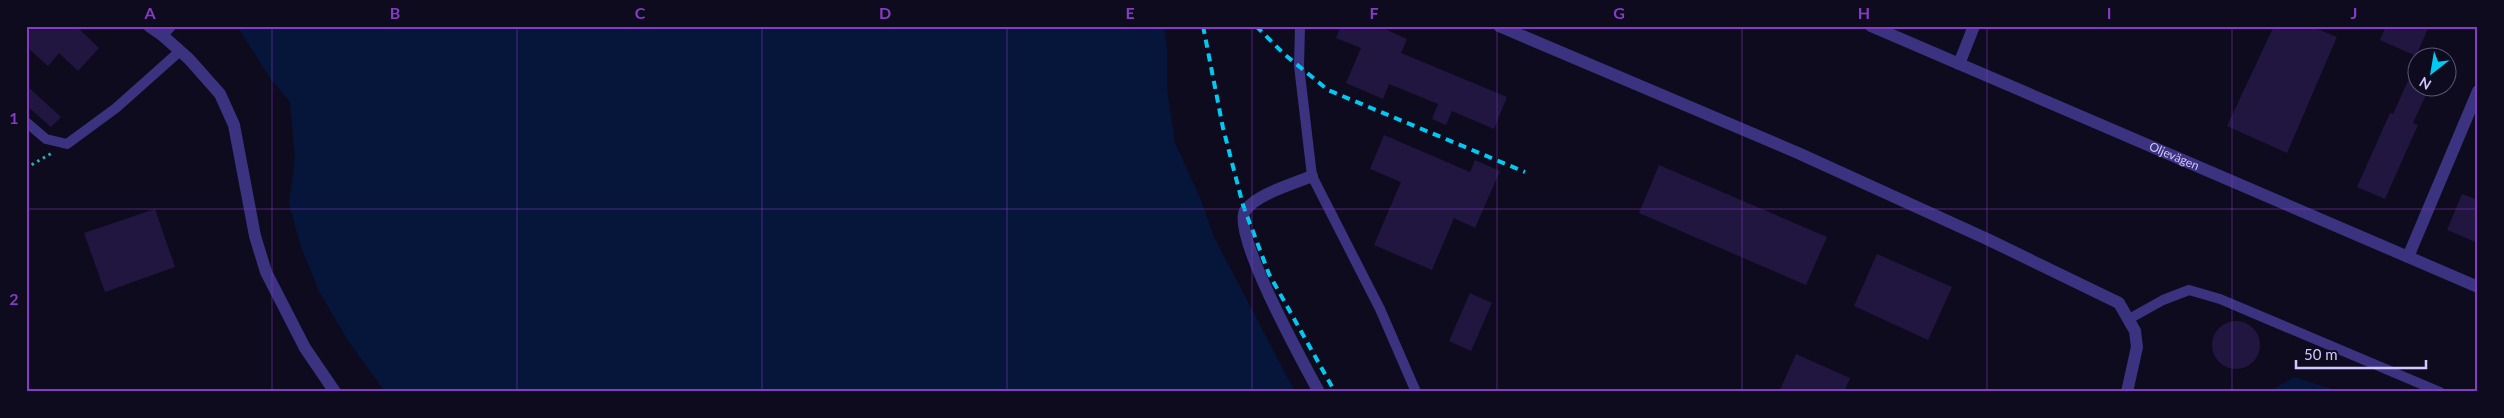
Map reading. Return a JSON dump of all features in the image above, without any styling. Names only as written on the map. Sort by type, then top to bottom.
[{"type":"street","points":[[149,26],[166,31],[180,51],[220,94],[234,125],[255,236],[266,272],[305,348],[336,392]]},
{"type":"street","points":[[1498,26],[1798,153],[1987,239],[2119,303],[2135,331],[2137,347],[2127,392]]},
{"type":"street","name":"Oljevägen","points":[[1871,26],[2478,287]]},
{"type":"street","points":[[1958,64],[1974,26]]},
{"type":"street","points":[[2408,257],[2478,91]]},
{"type":"street","points":[[1312,176],[1259,198],[1245,211],[1242,220],[1246,239],[1280,319],[1319,392]]},
{"type":"lane","points":[[1300,26],[1298,66],[1312,176],[1380,308],[1416,392]]},
{"type":"lane","points":[[26,122],[46,139],[67,144],[116,108],[180,51]]},
{"type":"lane","points":[[2129,319],[2163,300],[2189,290],[2220,299],[2440,392]]},
{"type":"path","points":[[26,168],[67,144]]},
{"type":"water","points":[[237,26],[1164,26],[1167,47],[1167,89],[1175,143],[1201,200],[1214,237],[1295,392],[385,392],[347,339],[319,291],[301,247],[289,204],[295,159],[290,102],[270,78]]},
{"type":"water","points":[[2294,377],[2342,392],[2268,392]]},
{"type":"building","points":[[34,26],[76,26],[99,48],[78,71],[59,53],[48,66],[26,46],[26,35]]},
{"type":"building","points":[[1341,26],[1378,26],[1407,39],[1401,53],[1507,97],[1494,129],[1452,111],[1446,125],[1432,119],[1438,104],[1389,84],[1383,99],[1346,83],[1361,48],[1336,38]]},
{"type":"building","points":[[2274,26],[2310,26],[2337,37],[2287,153],[2227,126]]},
{"type":"building","points":[[2386,26],[2429,26],[2419,48],[2406,48],[2406,52],[2380,40]]},
{"type":"building","points":[[26,85],[61,117],[51,127],[26,105]]},
{"type":"building","points":[[2406,85],[2406,98],[2424,98],[2413,123],[2418,125],[2385,199],[2357,187],[2390,113],[2393,114]]},
{"type":"building","points":[[1384,135],[1470,172],[1475,160],[1500,171],[1475,228],[1454,218],[1432,270],[1374,245],[1401,182],[1370,169]]},
{"type":"building","points":[[1659,165],[1827,237],[1806,285],[1639,213]]},
{"type":"building","points":[[2462,194],[2478,200],[2478,243],[2447,230]]},
{"type":"building","points":[[155,209],[175,267],[105,292],[84,233]]},
{"type":"building","points":[[1877,254],[1952,287],[1928,340],[1854,306]]},
{"type":"building","points":[[1470,293],[1492,303],[1471,351],[1449,341]]},
{"type":"building","points":[[2236,321],[2245,323],[2253,328],[2258,336],[2260,345],[2258,354],[2253,362],[2245,367],[2236,369],[2227,367],[2219,362],[2214,354],[2212,345],[2214,336],[2219,328],[2227,323]]},
{"type":"building","points":[[1796,354],[1850,378],[1844,392],[1779,392]]},
{"type":"railway","points":[[1203,26],[1223,128],[1243,205],[1269,274],[1335,392]]},
{"type":"railway","points":[[1256,26],[1284,54],[1328,90],[1525,172]]}]
